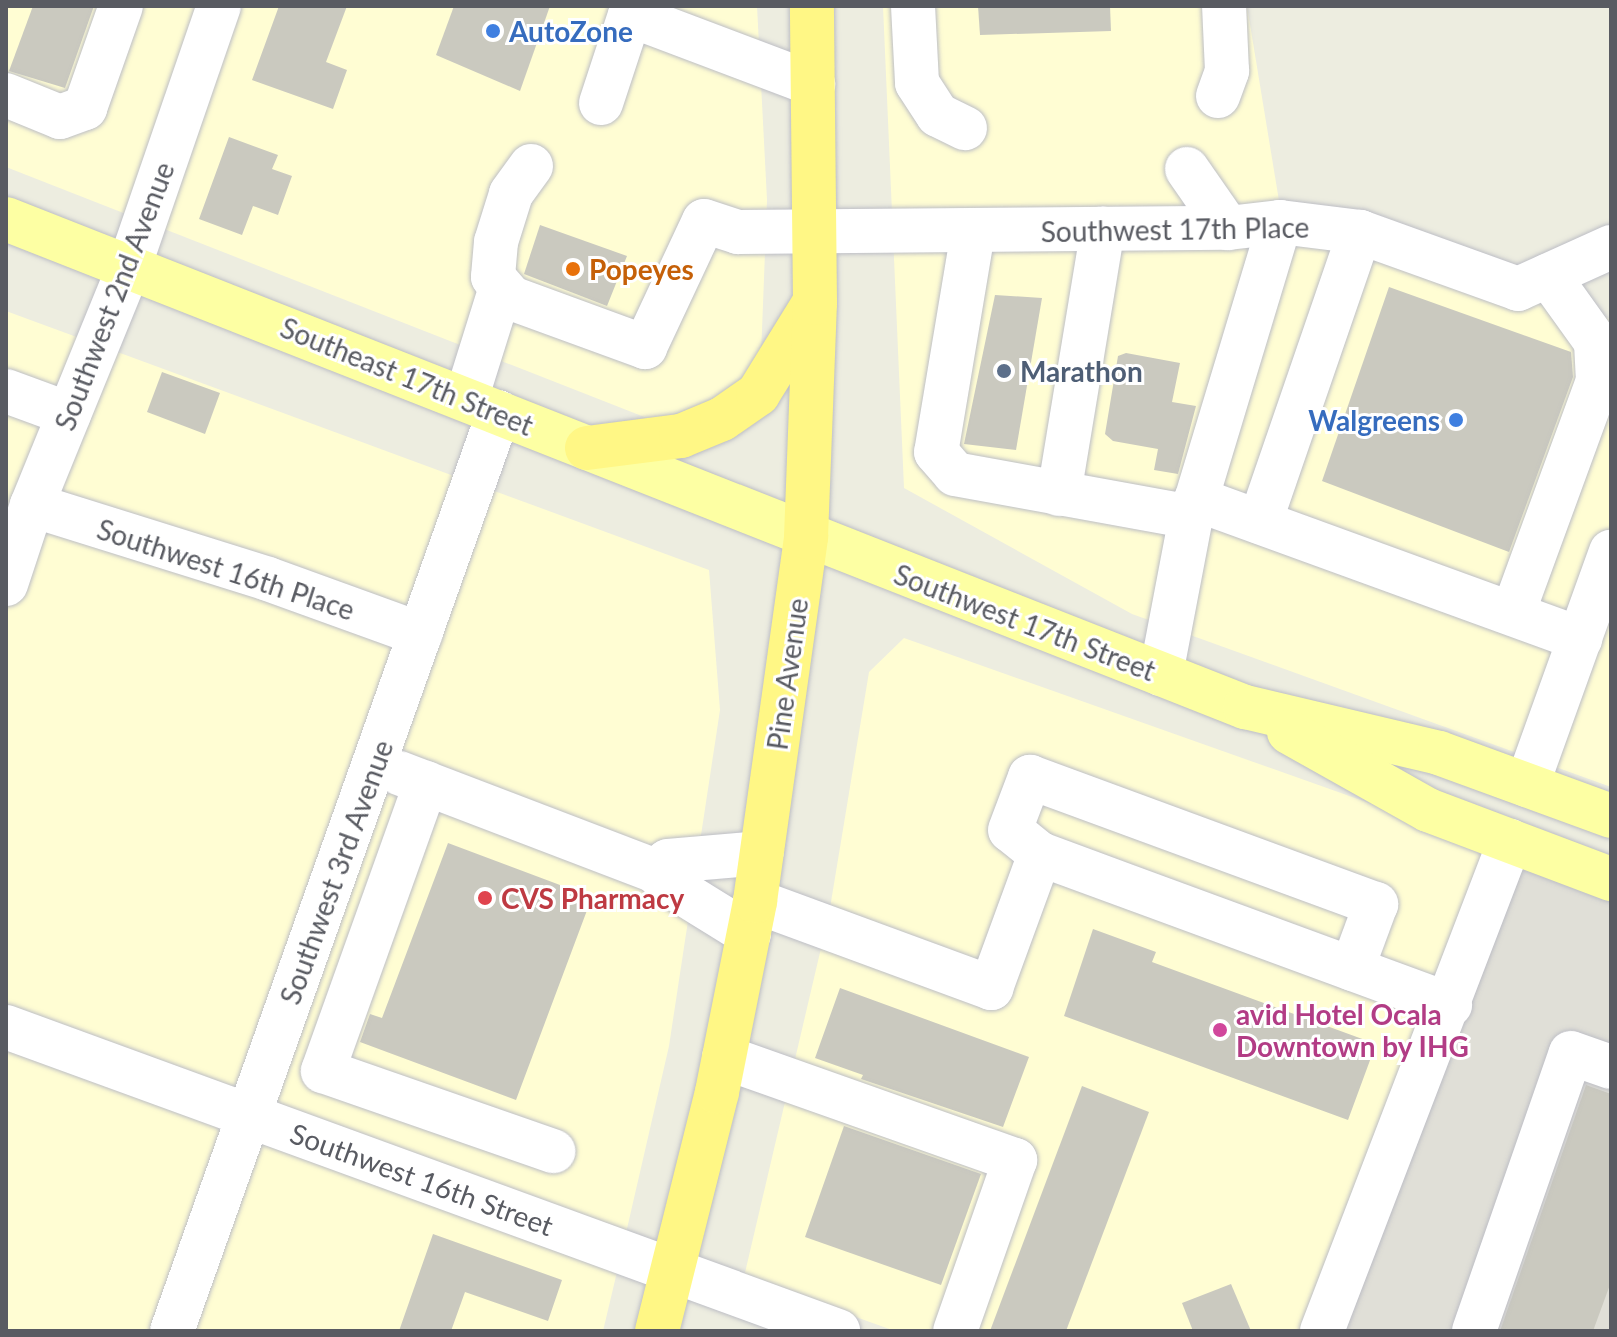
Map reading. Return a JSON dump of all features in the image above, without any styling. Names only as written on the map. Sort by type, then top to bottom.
[{"type":"highway","name":"Pine Avenue","points":[[657,1331],[674,1272],[724,1057],[752,918],[806,537],[815,303],[812,6]]},
{"type":"highway","points":[[587,448],[681,436],[722,419],[758,394],[815,303]]},
{"type":"main road","name":"Southeast 17th Street","points":[[6,219],[482,405],[806,537]]},
{"type":"main road","name":"Southwest 17th Street","points":[[806,537],[1245,707],[1428,810],[1611,879]]},
{"type":"main road","name":"Southwest 17th Street","points":[[1245,707],[1439,753],[1611,816]]},
{"type":"street","points":[[6,95],[60,117],[85,108],[121,6]]},
{"type":"street","name":"Southwest 2nd Avenue","points":[[6,584],[32,505],[129,267],[219,6]]},
{"type":"street","points":[[913,6],[917,83],[938,115],[965,128]]},
{"type":"street","points":[[1218,96],[1227,71],[1224,6]]},
{"type":"street","points":[[601,103],[627,11],[813,84]]},
{"type":"street","points":[[501,287],[493,277],[496,242],[511,194],[531,166]]},
{"type":"street","points":[[1187,169],[1228,228]]},
{"type":"street","name":"Southwest 17th Place","points":[[501,287],[511,298],[624,344],[645,347],[704,221],[738,232],[1228,228],[1280,222],[1360,232],[1518,289],[1611,247]]},
{"type":"street","points":[[1161,674],[1194,508],[1280,222]]},
{"type":"street","points":[[1059,494],[1103,229]]},
{"type":"street","points":[[973,232],[936,452],[955,474],[1059,494],[1194,508],[1260,522],[1580,639]]},
{"type":"street","points":[[1260,522],[1360,232]]},
{"type":"street","points":[[1513,613],[1598,381],[1596,342],[1548,275]]},
{"type":"street","name":"Southwest 3rd Avenue","points":[[172,1331],[420,634],[482,405],[501,287]]},
{"type":"street","points":[[6,391],[69,414]]},
{"type":"street","name":"Southwest 16th Place","points":[[32,505],[268,579],[420,634]]},
{"type":"street","points":[[1527,785],[1611,552]]},
{"type":"street","points":[[374,763],[655,871],[668,884],[752,918],[991,988],[1040,854]]},
{"type":"street","points":[[1352,969],[1376,904],[1030,777],[1010,830],[1040,854],[1352,969],[1450,1005]]},
{"type":"street","points":[[426,783],[323,1071],[553,1151]]},
{"type":"street","points":[[1322,1331],[1450,1005],[1510,841]]},
{"type":"street","points":[[655,871],[668,861],[762,853]]},
{"type":"street","name":"Southwest 16th Street","points":[[6,1027],[674,1272],[777,1320],[838,1331]]},
{"type":"street","points":[[1474,1331],[1571,1053],[1611,1067]]},
{"type":"street","points":[[724,1057],[1015,1160],[955,1331]]},
{"type":"shaded area","points":[[6,6],[757,6],[767,200],[761,356],[747,380],[715,402],[652,420],[6,167]]},
{"type":"shaded area","points":[[883,6],[1247,6],[1281,213],[1611,319],[1611,787],[1132,614],[904,488]]},
{"type":"shaded area","points":[[6,311],[709,570],[720,710],[669,1046],[626,1233],[6,1007]]},
{"type":"shaded area","points":[[904,638],[1386,809],[1488,853],[1303,1331],[895,1331],[744,1277],[829,914],[869,672]]},
{"type":"shaded area","points":[[1520,866],[1611,900],[1611,1331],[1340,1331]]},
{"type":"shaded area","points":[[6,1048],[617,1272],[603,1331],[6,1331]]},
{"type":"building","points":[[33,6],[94,6],[65,88],[9,71]]},
{"type":"building","points":[[279,6],[347,6],[326,62],[347,70],[333,109],[252,80]]},
{"type":"building","name":"AutoZone","points":[[454,6],[550,6],[520,91],[436,55]]},
{"type":"building","points":[[978,6],[1110,6],[1111,31],[980,35]]},
{"type":"building","points":[[229,137],[278,155],[272,169],[292,176],[278,215],[253,206],[242,235],[199,219]]},
{"type":"building","name":"Popeyes","points":[[540,225],[627,256],[607,306],[524,274]]},
{"type":"building","name":"Walgreens","points":[[1389,287],[1571,352],[1573,377],[1509,552],[1322,481]]},
{"type":"building","name":"Marathon","points":[[995,295],[1042,298],[1016,450],[964,444]]},
{"type":"building","points":[[1126,353],[1180,363],[1172,402],[1196,406],[1178,474],[1154,470],[1158,449],[1113,441],[1105,434],[1118,356]]},
{"type":"building","points":[[162,372],[220,393],[205,434],[147,412]]},
{"type":"building","points":[[448,843],[592,897],[516,1100],[360,1042],[370,1014],[382,1018]]},
{"type":"building","name":"avid Hotel Ocala Downtown by IHG","points":[[1093,929],[1156,952],[1152,962],[1376,1044],[1348,1120],[1064,1016]]},
{"type":"building","points":[[840,988],[1029,1057],[1003,1127],[861,1079],[863,1075],[815,1058]]},
{"type":"building","points":[[1586,1085],[1611,1094],[1611,1282],[1593,1331],[1500,1331]]},
{"type":"building","points":[[1082,1086],[1149,1112],[1066,1331],[990,1331]]},
{"type":"building","points":[[844,1126],[981,1174],[941,1285],[805,1237]]},
{"type":"building","points":[[433,1234],[562,1280],[548,1321],[465,1292],[451,1331],[399,1331]]},
{"type":"building","points":[[1231,1284],[1251,1331],[1193,1331],[1182,1303]]},
{"type":"place","name":"AutoZone","points":[[493,31]]},
{"type":"place","name":"Popeyes","points":[[573,269]]},
{"type":"place","name":"Marathon","points":[[1004,371]]},
{"type":"place","name":"Walgreens","points":[[1456,420]]},
{"type":"place","name":"CVS Pharmacy","points":[[485,898]]},
{"type":"place","name":"avid Hotel Ocala Downtown by IHG","points":[[1220,1030]]}]
